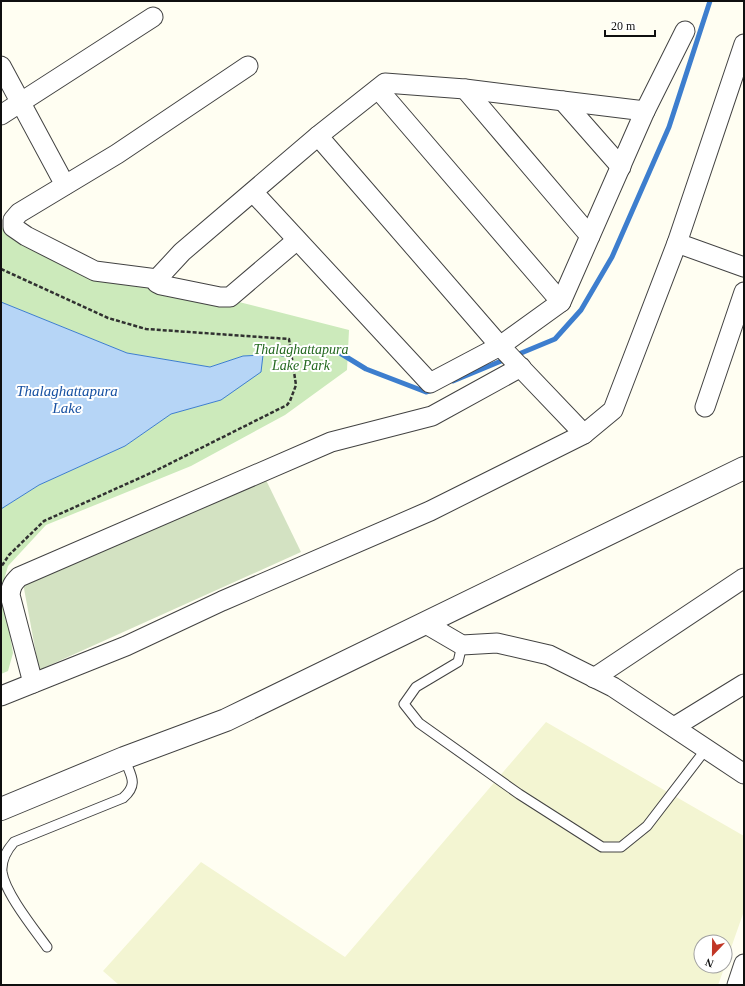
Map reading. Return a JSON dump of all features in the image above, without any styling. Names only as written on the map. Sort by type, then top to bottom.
[{"type":"street","points":[[1,115],[153,17]]},
{"type":"street","points":[[253,192],[430,383],[500,346],[561,302],[646,111],[685,31]]},
{"type":"street","points":[[1,696],[126,646],[222,601],[430,511],[584,434],[613,410],[677,243],[744,44]]},
{"type":"street","points":[[1,66],[65,185]]},
{"type":"street","points":[[157,279],[95,272],[13,228],[13,220],[19,213],[117,154],[248,66]]},
{"type":"street","points":[[157,279],[182,252],[318,136],[385,83],[465,89],[646,111]]},
{"type":"street","points":[[378,89],[561,302]]},
{"type":"street","points":[[465,89],[590,236]]},
{"type":"street","points":[[563,101],[621,167]]},
{"type":"street","points":[[318,136],[500,346],[584,434]]},
{"type":"street","points":[[157,279],[157,283],[161,285],[220,297],[230,297],[297,240]]},
{"type":"street","points":[[677,243],[744,267]]},
{"type":"street","points":[[705,407],[744,292]]},
{"type":"street","points":[[33,683],[10,595],[14,582],[19,577],[331,442],[432,416],[521,367]]},
{"type":"street","points":[[1,809],[124,758],[226,720],[744,468]]},
{"type":"street","points":[[594,678],[744,578]]},
{"type":"street","points":[[426,624],[462,645],[497,643],[549,655],[613,687],[744,774]]},
{"type":"street","points":[[674,727],[744,684]]},
{"type":"street","points":[[737,985],[744,964]]},
{"type":"lane","points":[[462,645],[458,662],[416,687],[404,704],[419,723],[519,794],[602,847],[621,847],[647,826],[706,749]]},
{"type":"lane","points":[[47,947],[18,907],[4,881],[2,872],[5,856],[8,849],[14,842],[123,798],[130,792],[133,786],[133,781],[124,758]]},
{"type":"path","points":[[1,269],[108,318],[146,329],[290,338],[296,385],[290,402],[287,405],[153,472],[44,521],[9,555],[1,567]]},
{"type":"green space","name":"Thalaghattapura Lake Park","points":[[1,227],[95,275],[239,302],[349,330],[347,370],[285,415],[191,466],[46,525],[8,566],[2,587],[13,653],[8,671],[1,674],[1,509],[39,485],[125,446],[171,414],[221,400],[263,356],[243,356],[210,367],[127,353],[1,302]]},
{"type":"green space","points":[[266,480],[301,552],[39,670],[23,583]]},
{"type":"green space","points":[[546,722],[744,836],[744,911],[733,942],[733,934],[693,934],[693,974],[722,974],[718,985],[119,985],[103,971],[201,862],[345,957]]},
{"type":"water","name":"Thalaghattapura Lake","points":[[1,302],[127,353],[210,367],[243,356],[263,355],[261,372],[221,400],[171,414],[125,446],[39,485],[1,509]]},
{"type":"waterway","points":[[514,356],[555,339],[581,310],[612,257],[669,127],[710,1]]},
{"type":"waterway","points":[[282,354],[335,350],[366,369],[426,392],[433,390]]},
{"type":"waterway","points":[[453,381],[506,359]]}]
